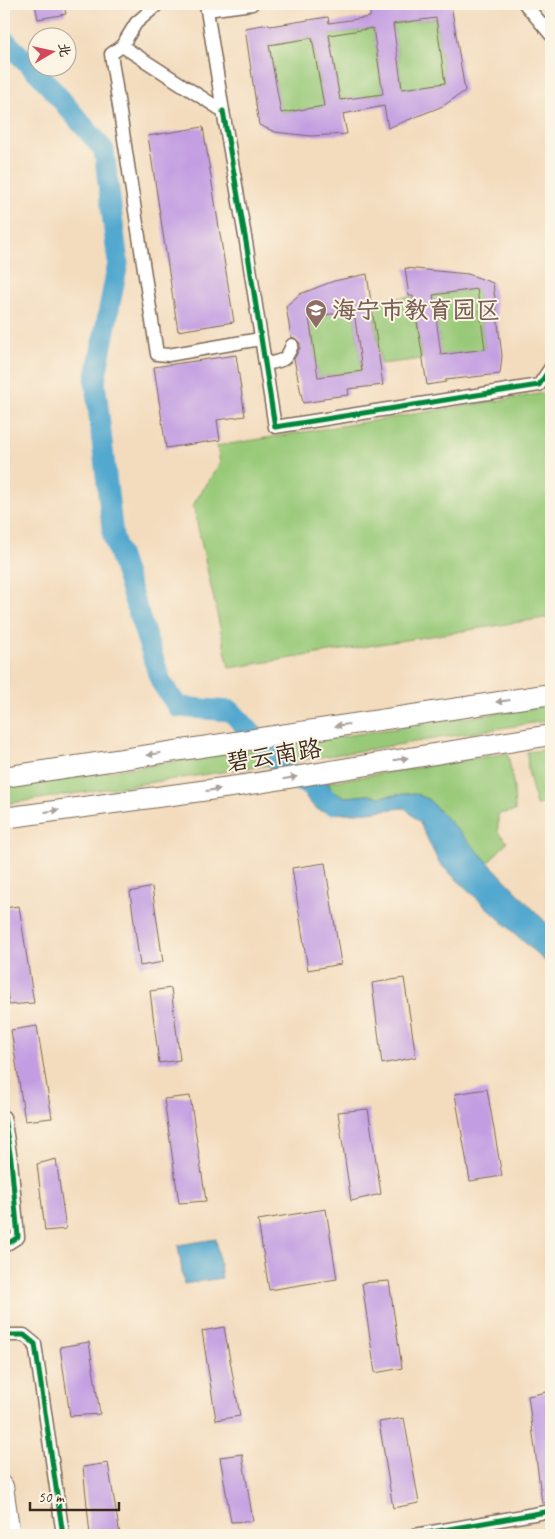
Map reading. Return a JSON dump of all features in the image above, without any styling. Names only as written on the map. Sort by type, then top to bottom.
[{"type":"main road","name":"碧云南路","points":[[4,777],[551,694]]},
{"type":"main road","name":"碧云南路","points":[[4,818],[245,786],[551,735]]},
{"type":"street","points":[[158,4],[136,23],[122,46],[111,54],[157,354],[168,355],[260,339]]},
{"type":"street","points":[[252,4],[206,7],[275,427],[545,384],[551,367]]},
{"type":"street","points":[[525,4],[551,35]]},
{"type":"street","points":[[122,46],[223,111]]},
{"type":"street","points":[[265,364],[283,360],[289,355],[292,345]]},
{"type":"street","points":[[4,1117],[11,1160],[18,1237],[4,1246]]},
{"type":"street","points":[[4,1335],[24,1335],[35,1344],[63,1535]]},
{"type":"street","points":[[4,1486],[11,1535]]},
{"type":"street","points":[[415,1535],[551,1511]]},
{"type":"green space","points":[[436,18],[445,83],[402,89],[393,24]]},
{"type":"green space","points":[[373,28],[383,94],[340,100],[329,35]]},
{"type":"green space","points":[[312,38],[324,106],[281,113],[269,45]]},
{"type":"green space","points":[[477,289],[485,349],[441,355],[433,295]]},
{"type":"green space","points":[[413,296],[422,359],[381,364],[372,302]]},
{"type":"green space","points":[[354,311],[362,371],[318,377],[309,317]]},
{"type":"green space","points":[[551,392],[551,617],[229,668],[193,505],[220,463],[217,446]]},
{"type":"green space","points":[[551,705],[551,720],[297,761],[4,804],[4,787]]},
{"type":"green space","points":[[551,749],[551,803],[536,805],[528,770],[527,752]]},
{"type":"green space","points":[[508,753],[514,789],[515,811],[498,814],[498,832],[507,842],[488,863],[428,799],[414,793],[379,797],[369,795],[346,797],[332,792],[328,782]]},
{"type":"water","points":[[328,782],[332,792],[346,797],[369,795],[379,797],[414,793],[428,799],[551,928],[551,967],[439,863],[420,823],[405,808],[360,813],[325,812],[317,809],[312,804],[301,788]]},
{"type":"water","points":[[216,1239],[222,1278],[184,1284],[178,1245]]},
{"type":"building","points":[[35,4],[64,4],[66,14],[38,19]]},
{"type":"building","points":[[419,4],[451,4],[465,91],[443,106],[388,128],[384,106],[343,114],[347,134],[311,136],[275,132],[259,125],[245,28],[328,17],[329,23],[370,17],[370,11]],"holes":[[[436,18],[445,83],[402,89],[393,24]],[[373,28],[383,94],[340,100],[329,35]],[[312,38],[324,106],[281,113],[269,45]]]},
{"type":"building","points":[[203,127],[234,322],[178,331],[148,136]]},
{"type":"building","points":[[405,268],[468,274],[493,283],[502,356],[500,374],[445,380],[446,382],[427,385],[413,296],[409,296]],"holes":[[[477,289],[485,349],[441,355],[433,295]]]},
{"type":"building","points":[[367,274],[383,385],[348,389],[349,395],[303,403],[294,359],[300,348],[300,343],[291,337],[286,306],[300,294],[334,281]],"holes":[[[354,311],[362,371],[318,377],[309,317]]]},
{"type":"building","points":[[236,355],[245,416],[217,420],[220,440],[166,448],[154,367]]},
{"type":"building","points":[[325,863],[341,964],[308,970],[292,868]]},
{"type":"building","points":[[152,887],[163,962],[140,966],[130,892]]},
{"type":"building","points":[[19,906],[34,1003],[9,1005],[4,970],[4,908]]},
{"type":"building","points":[[404,978],[416,1057],[382,1064],[372,983]]},
{"type":"building","points":[[171,988],[180,1060],[159,1063],[150,991]]},
{"type":"building","points":[[37,1026],[52,1118],[25,1121],[11,1030]]},
{"type":"building","points":[[487,1089],[502,1176],[470,1181],[455,1094]]},
{"type":"building","points":[[190,1096],[206,1201],[179,1203],[164,1099]]},
{"type":"building","points":[[368,1109],[381,1194],[351,1201],[338,1112]]},
{"type":"building","points":[[56,1159],[66,1229],[45,1231],[37,1164]]},
{"type":"building","points":[[326,1209],[337,1279],[269,1290],[258,1220]]},
{"type":"building","points":[[389,1281],[402,1368],[375,1373],[362,1283]]},
{"type":"building","points":[[224,1327],[240,1416],[216,1420],[202,1331]]},
{"type":"building","points":[[89,1342],[100,1414],[70,1416],[60,1347]]},
{"type":"building","points":[[551,1391],[551,1502],[542,1503],[528,1396]]},
{"type":"building","points":[[404,1418],[419,1503],[393,1508],[379,1422]]},
{"type":"building","points":[[242,1454],[253,1521],[231,1522],[220,1457]]},
{"type":"building","points":[[108,1463],[120,1535],[90,1535],[83,1467]]},
{"type":"waterway","points":[[4,40],[40,75],[104,150],[118,263],[95,381],[113,536],[161,682],[178,707],[231,711],[292,777],[317,790],[332,804]]},
{"type":"cycle path","points":[[223,111],[275,427],[539,385],[551,367]]},
{"type":"cycle path","points":[[4,1117],[11,1160],[18,1237],[4,1246]]},
{"type":"cycle path","points":[[4,1335],[24,1335],[35,1344],[63,1535]]},
{"type":"cycle path","points":[[415,1535],[551,1511]]},
{"type":"place","name":"海宁市教育园区","points":[[316,329]]}]
